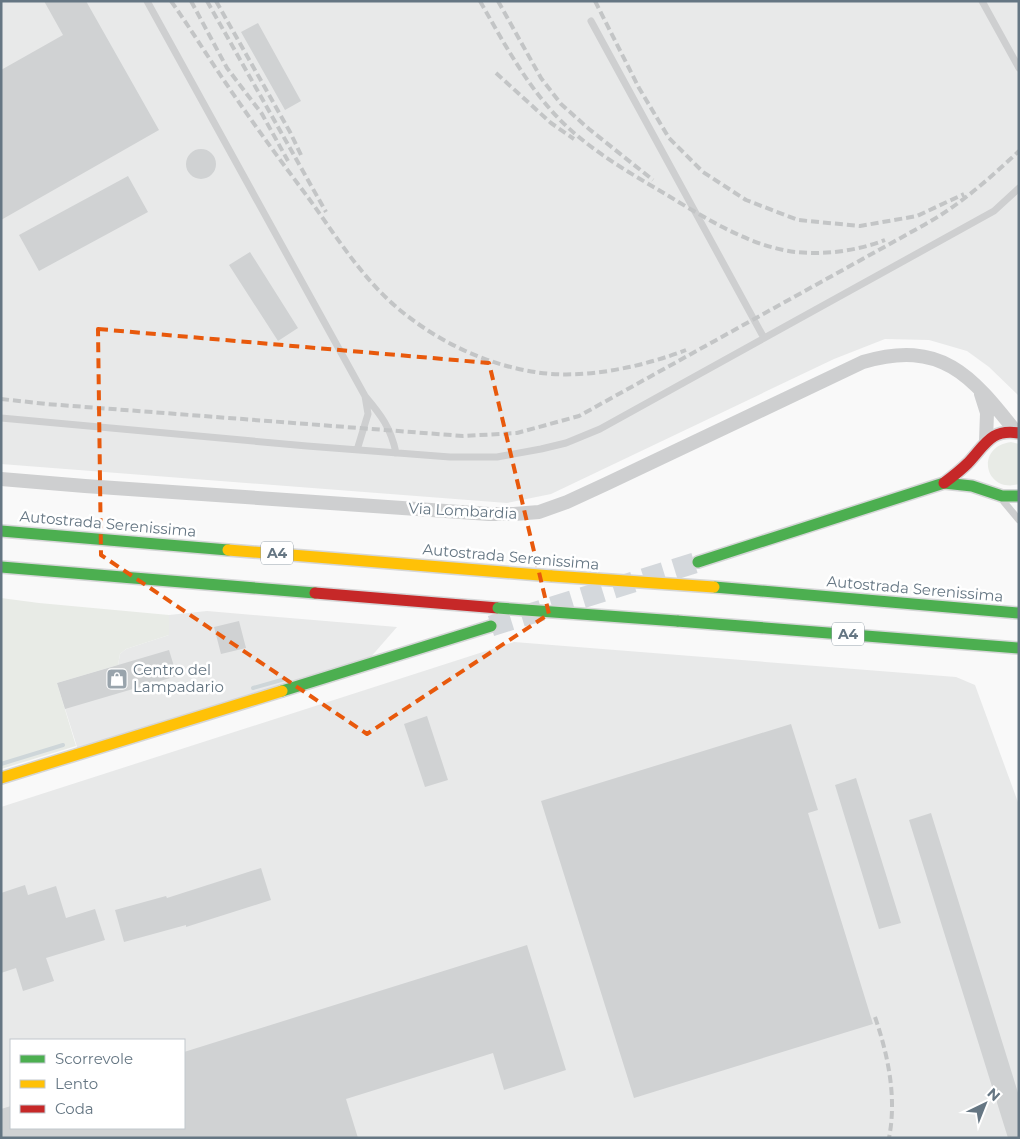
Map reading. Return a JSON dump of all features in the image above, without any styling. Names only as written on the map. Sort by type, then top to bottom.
[{"type":"main road","points":[[698,562],[944,483],[962,469],[983,445],[1000,433],[1017,432]]},
{"type":"main road","points":[[983,445],[976,460],[978,474],[994,493]]},
{"type":"main road","points":[[944,483],[962,484],[1010,498],[1019,496]]},
{"type":"main road","name":"Autostrada Serenissima","points":[[1,530],[1019,613]]},
{"type":"main road","name":"A4","points":[[1,567],[1019,648]]},
{"type":"main road","points":[[1,778],[491,626]]},
{"type":"street","name":"Via Lombardia","points":[[1,479],[470,513],[529,514],[556,506],[590,492],[870,360],[892,355],[909,354],[945,362],[960,371],[1017,432]]},
{"type":"street","name":"Via Lombardia","points":[[974,384],[982,394],[986,406],[983,445]]},
{"type":"lane","points":[[147,1],[365,396],[384,418],[393,438],[396,453]]},
{"type":"lane","points":[[982,1],[1019,68]]},
{"type":"lane","points":[[591,21],[764,338]]},
{"type":"lane","points":[[1,418],[450,457],[497,457],[566,443],[600,429],[994,211],[1019,188]]},
{"type":"lane","points":[[358,450],[368,414],[365,396]]},
{"type":"lane","points":[[994,493],[1019,520]]},
{"type":"highlighted area","points":[[98,329],[489,363],[549,614],[367,734],[101,555]]},
{"type":"shaded area","points":[[1,1],[1019,1],[1019,396],[989,367],[967,351],[929,340],[885,339],[834,359],[551,494],[507,503],[1,464]]},
{"type":"shaded area","points":[[1011,442],[1019,444],[1019,484],[1007,485],[998,482],[992,476],[988,469],[988,460],[992,452],[999,446]]},
{"type":"shaded area","points":[[1,598],[169,615],[169,635],[126,649],[120,654],[118,665],[57,683],[76,746],[1,769]]},
{"type":"shaded area","points":[[207,611],[397,627],[369,659],[78,750],[57,683],[118,665],[120,654],[126,649],[169,635],[169,615]]},
{"type":"shaded area","points":[[514,642],[956,677],[975,685],[1019,805],[1019,1138],[1,1138],[1,807]]},
{"type":"building","points":[[44,1],[86,1],[159,130],[1,220],[1,70],[63,35]]},
{"type":"building","points":[[258,23],[301,101],[285,110],[241,32]]},
{"type":"building","points":[[201,149],[207,150],[215,158],[215,170],[207,178],[201,179],[195,178],[187,170],[186,164],[187,158],[195,150]]},
{"type":"building","points":[[128,176],[148,212],[39,271],[19,235]]},
{"type":"building","points":[[250,252],[298,328],[278,341],[229,265]]},
{"type":"building","points":[[239,621],[246,648],[221,654],[214,627]]},
{"type":"building","name":"Centro del Lampadario","points":[[169,650],[177,676],[65,709],[57,683]]},
{"type":"building","points":[[427,716],[448,780],[425,787],[404,724]]},
{"type":"building","points":[[791,724],[818,810],[808,813],[873,1024],[634,1098],[541,801]]},
{"type":"building","points":[[856,778],[901,923],[879,929],[835,785]]},
{"type":"building","points":[[931,813],[1019,1096],[1019,1138],[1008,1138],[909,820]]},
{"type":"building","points":[[261,868],[271,900],[186,927],[186,925],[124,942],[115,910],[166,896],[167,898]]},
{"type":"building","points":[[25,885],[28,895],[56,886],[66,918],[95,909],[105,940],[46,958],[54,981],[23,991],[16,968],[1,973],[1,893]]},
{"type":"building","points":[[527,945],[566,1070],[504,1090],[493,1053],[346,1099],[358,1138],[1,1138],[1,1109],[10,1106],[10,1129],[185,1129],[185,1052]]},
{"type":"waterway","points":[[253,688],[285,679]]},
{"type":"waterway","points":[[1,764],[63,745]]},
{"type":"tunnel","points":[[491,626],[698,562]]},
{"type":"railway","points":[[171,1],[251,120],[358,267],[381,293],[425,329],[460,348],[497,363],[535,372],[553,374],[592,373],[632,367],[686,350]]},
{"type":"railway","points":[[191,1],[227,68],[262,114],[288,161]]},
{"type":"railway","points":[[207,1],[326,212]]},
{"type":"railway","points":[[216,1],[301,155]]},
{"type":"railway","points":[[480,1],[521,71],[562,122],[588,145],[693,211],[743,237],[777,249],[795,252],[841,251],[885,240]]},
{"type":"railway","points":[[498,1],[541,78],[561,104],[653,180]]},
{"type":"railway","points":[[595,1],[639,88],[669,138],[703,172],[746,200],[798,220],[860,226],[917,216],[964,194]]},
{"type":"railway","points":[[496,73],[551,123],[574,139]]},
{"type":"railway","points":[[1,399],[463,436],[517,433],[579,416],[924,225],[962,200],[1019,151]]},
{"type":"railway","points":[[875,1017],[884,1046],[892,1092],[889,1138]]},
{"type":"traffic: fast","points":[[698,562],[944,483],[972,486],[1002,496],[1019,496]]},
{"type":"traffic: fast","points":[[1,531],[228,550]]},
{"type":"traffic: fast","points":[[1,567],[315,593]]},
{"type":"traffic: fast","points":[[714,587],[1019,613]]},
{"type":"traffic: fast","points":[[498,608],[677,621]]},
{"type":"traffic: fast","points":[[677,621],[1019,648]]},
{"type":"traffic: fast","points":[[282,691],[491,626]]},
{"type":"traffic: slow","points":[[228,550],[552,576]]},
{"type":"traffic: slow","points":[[552,576],[714,587]]},
{"type":"traffic: slow","points":[[1,778],[282,691]]},
{"type":"traffic: jam","points":[[944,483],[965,466],[989,439],[1002,433],[1019,433]]},
{"type":"traffic: jam","points":[[315,593],[498,608]]},
{"type":"place","name":"Centro del Lampadario","points":[[117,679]]}]
